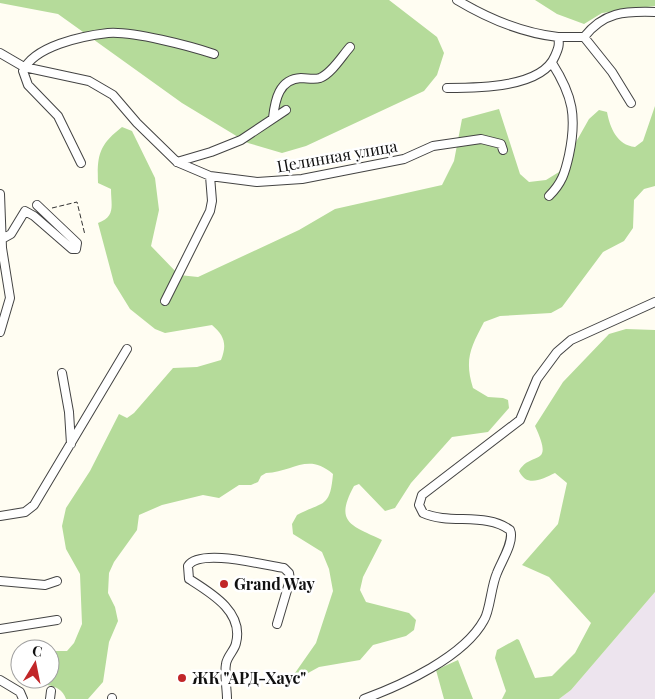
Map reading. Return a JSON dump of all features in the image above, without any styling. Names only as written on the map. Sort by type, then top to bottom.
[{"type":"street","points":[[456,0],[478,13],[538,35],[584,37]]},
{"type":"street","points":[[584,37],[594,24],[610,14],[655,12]]},
{"type":"street","points":[[81,163],[58,116],[28,85],[23,71],[24,67],[38,52],[59,43],[108,33],[193,47],[214,54]]},
{"type":"street","points":[[447,88],[495,87],[538,75],[552,64],[559,46],[558,37]]},
{"type":"street","points":[[584,37],[612,72],[631,103]]},
{"type":"street","points":[[273,118],[275,101],[287,82],[295,78],[318,78],[325,75],[350,47]]},
{"type":"street","name":"Целинная улица","points":[[0,53],[24,67],[89,81],[113,95],[137,123],[176,162],[210,176],[257,182],[302,179],[404,159],[433,146],[481,139],[500,144],[503,150]]},
{"type":"street","points":[[549,196],[560,184],[575,123],[573,108],[567,90],[552,64]]},
{"type":"street","points":[[176,162],[211,152],[240,140],[286,110]]},
{"type":"street","points":[[165,301],[210,211],[212,200],[210,176]]},
{"type":"street","points":[[0,194],[1,245],[10,298],[0,332]]},
{"type":"street","points":[[1,245],[11,234],[25,211],[34,216],[72,249],[76,249],[77,243],[37,205]]},
{"type":"street","points":[[364,699],[444,660],[472,637],[486,616],[493,582],[511,538],[510,530],[500,524],[428,515],[420,509],[419,500],[422,495],[520,420],[537,379],[564,346],[588,331],[655,302]]},
{"type":"street","points":[[0,516],[30,509],[127,349]]},
{"type":"street","points":[[62,373],[70,412],[71,444]]},
{"type":"street","points":[[227,699],[226,664],[236,645],[238,635],[234,616],[225,606],[189,579],[188,566],[198,558],[216,558],[284,568],[289,573],[290,580],[277,624]]},
{"type":"street","points":[[0,581],[45,585],[57,581]]},
{"type":"street","points":[[0,629],[57,620]]},
{"type":"street","points":[[0,680],[20,692],[22,699]]},
{"type":"path","points":[[56,207],[77,202],[85,235]]},
{"type":"shaded area","points":[[655,592],[655,699],[559,699],[571,690]]},
{"type":"green space","points":[[0,0],[389,0],[437,37],[444,53],[437,75],[424,91],[306,146],[282,153],[248,143],[182,103],[58,14],[0,3]]},
{"type":"green space","points":[[535,0],[655,0],[655,6],[602,13],[584,24],[557,14]]},
{"type":"green space","points":[[655,106],[655,186],[644,189],[634,200],[633,228],[624,241],[603,252],[562,307],[551,313],[500,316],[484,322],[470,354],[470,378],[473,388],[488,397],[508,400],[509,408],[488,432],[452,437],[411,483],[395,508],[385,511],[359,484],[354,486],[348,498],[346,515],[349,521],[354,526],[382,540],[363,577],[360,590],[366,602],[409,613],[416,620],[414,630],[406,636],[373,645],[360,660],[319,667],[299,678],[296,677],[295,673],[316,643],[333,591],[329,569],[322,552],[293,534],[292,524],[297,515],[319,505],[327,499],[332,485],[333,474],[316,464],[300,465],[266,473],[261,476],[258,482],[251,485],[239,485],[219,498],[203,495],[162,505],[139,515],[137,530],[114,562],[109,573],[108,593],[115,607],[118,621],[109,642],[103,682],[88,699],[66,699],[59,689],[60,651],[67,651],[74,643],[82,624],[80,574],[66,549],[62,526],[66,508],[90,471],[119,414],[127,418],[134,413],[173,368],[197,367],[221,360],[224,350],[224,341],[220,333],[212,325],[165,333],[155,329],[130,309],[114,283],[98,223],[110,214],[112,205],[111,189],[98,183],[98,165],[104,145],[114,133],[122,127],[132,131],[155,178],[159,210],[151,246],[179,275],[198,277],[299,230],[335,209],[442,185],[454,161],[462,119],[499,109],[520,174],[529,182],[546,180],[559,172],[589,119],[599,110],[607,112],[612,130],[623,143],[635,147],[643,141]]},
{"type":"green space","points":[[626,329],[655,330],[655,592],[571,690],[559,699],[502,699],[506,691],[495,658],[497,650],[517,639],[535,678],[552,676],[575,653],[591,623],[549,577],[522,565],[558,524],[567,483],[555,473],[535,481],[530,481],[522,476],[519,471],[529,461],[542,454],[541,439],[535,426],[563,382],[609,334]]},
{"type":"green space","points":[[458,660],[473,699],[444,699],[436,670]]},
{"type":"place","name":"Grand Way","points":[[224,584]]},
{"type":"place","name":"ЖК \"АРД-Хаус\"","points":[[182,678]]}]
